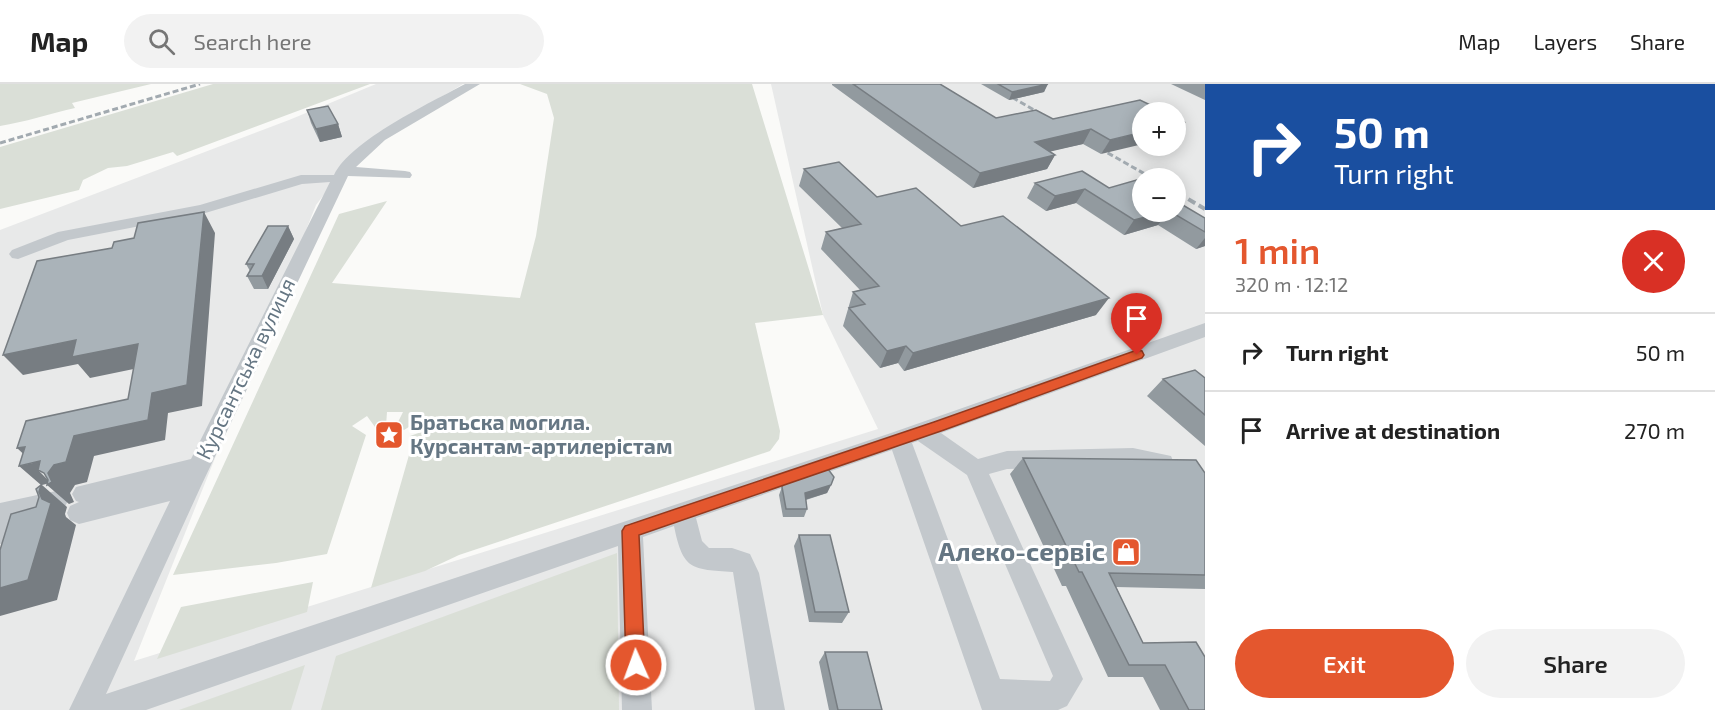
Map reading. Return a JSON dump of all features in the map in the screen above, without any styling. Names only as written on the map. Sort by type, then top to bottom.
[{"type":"street","name":"Курсантська вулиця","points":[[84,710],[335,174],[380,137],[474,84]]},
{"type":"street","points":[[18,254],[64,236],[202,209],[301,180],[335,174],[405,175]]},
{"type":"street","points":[[104,710],[909,436],[1205,330]]},
{"type":"street","points":[[909,436],[942,445],[975,469],[1069,679],[1057,696],[994,701],[909,436]]},
{"type":"street","points":[[975,469],[1007,460],[1133,458],[1163,463]]},
{"type":"street","points":[[82,504],[194,477]]},
{"type":"street","points":[[0,514],[54,511],[0,533]]},
{"type":"street","points":[[683,513],[696,554],[706,560],[730,558],[741,562],[746,573],[770,710]]},
{"type":"street","points":[[630,531],[637,710]]},
{"type":"shaded area","points":[[0,84],[151,84],[72,103],[75,108],[0,126]]},
{"type":"shaded area","points":[[213,84],[370,84],[177,156],[173,152],[127,166],[108,168],[83,180],[79,190],[0,209],[0,147]]},
{"type":"shaded area","points":[[376,84],[463,84],[362,145],[316,205],[134,661],[878,429],[823,315],[771,84],[1205,84],[1205,710],[0,710],[0,230],[289,120]]},
{"type":"shaded area","points":[[520,84],[752,84],[823,315],[755,323],[780,431],[779,439],[770,451],[459,555],[425,571],[371,588],[411,448],[410,436],[427,430],[420,420],[404,430],[396,426],[403,412],[387,412],[386,426],[375,427],[367,416],[352,426],[366,435],[327,554],[276,563],[173,575],[339,214],[387,201],[332,283],[520,298],[536,236],[554,118],[547,94]]},
{"type":"shaded area","points":[[617,553],[619,710],[321,710],[336,656]]},
{"type":"shaded area","points":[[313,582],[307,612],[157,659],[181,607]]},
{"type":"shaded area","points":[[305,665],[291,710],[179,710]]},
{"type":"building","points":[[853,84],[940,84],[996,118],[1036,110],[1053,119],[1140,100],[1144,102],[1132,102],[1132,135],[1110,140],[1091,129],[1035,142],[1055,155],[980,173]]},
{"type":"building","points":[[998,84],[1048,84],[1012,92]]},
{"type":"building","points":[[328,106],[338,124],[316,129],[307,110]]},
{"type":"building","points":[[839,162],[877,197],[916,188],[961,226],[1003,216],[1109,298],[913,353],[906,346],[887,351],[849,308],[865,304],[853,292],[879,286],[826,232],[861,224],[804,169]]},
{"type":"building","points":[[1082,171],[1109,188],[1132,181],[1132,219],[1085,189],[1055,196],[1035,183]]},
{"type":"building","points":[[1186,207],[1205,218],[1205,232],[1186,221]]},
{"type":"building","points":[[204,212],[187,385],[152,393],[148,420],[74,436],[66,462],[54,465],[48,473],[52,482],[47,485],[48,480],[44,473],[38,470],[40,461],[19,466],[25,447],[17,448],[26,421],[128,399],[138,344],[72,357],[76,340],[3,355],[37,261],[112,248],[114,242],[134,238],[138,223]]},
{"type":"building","points":[[268,226],[288,226],[262,276],[247,276],[254,264],[246,264]]},
{"type":"building","points":[[1195,370],[1205,378],[1205,415],[1163,379]]},
{"type":"building","name":"Алеко-сервіс","points":[[1023,458],[1196,460],[1205,473],[1205,575],[1109,573],[1143,643],[1196,642],[1205,657],[1205,710],[1189,710],[1165,665],[1129,665],[1082,572],[1079,572]]},
{"type":"building","points":[[828,469],[834,477],[831,485],[805,493],[807,509],[786,509],[782,487],[784,483]]},
{"type":"building","points":[[41,485],[39,492],[42,499],[51,503],[28,580],[0,588],[0,550],[11,514],[36,507],[39,497],[36,489]]},
{"type":"building","points":[[799,535],[830,535],[849,612],[815,612]]},
{"type":"building","points":[[825,652],[867,652],[882,710],[838,710]]},
{"type":"railway","points":[[0,143],[200,84]]},
{"type":"railway","points":[[989,84],[1048,118]]},
{"type":"railway","points":[[1092,144],[1134,168]]},
{"type":"railway","points":[[1186,198],[1205,209]]},
{"type":"place","name":"Братьска могила. Курсантам-артилерістам","points":[[389,435]]},
{"type":"place","name":"Алеко-сервіс","points":[[1126,552]]},
{"type":"route","points":[[636,665],[630,531],[939,426],[1137,355]]}]
